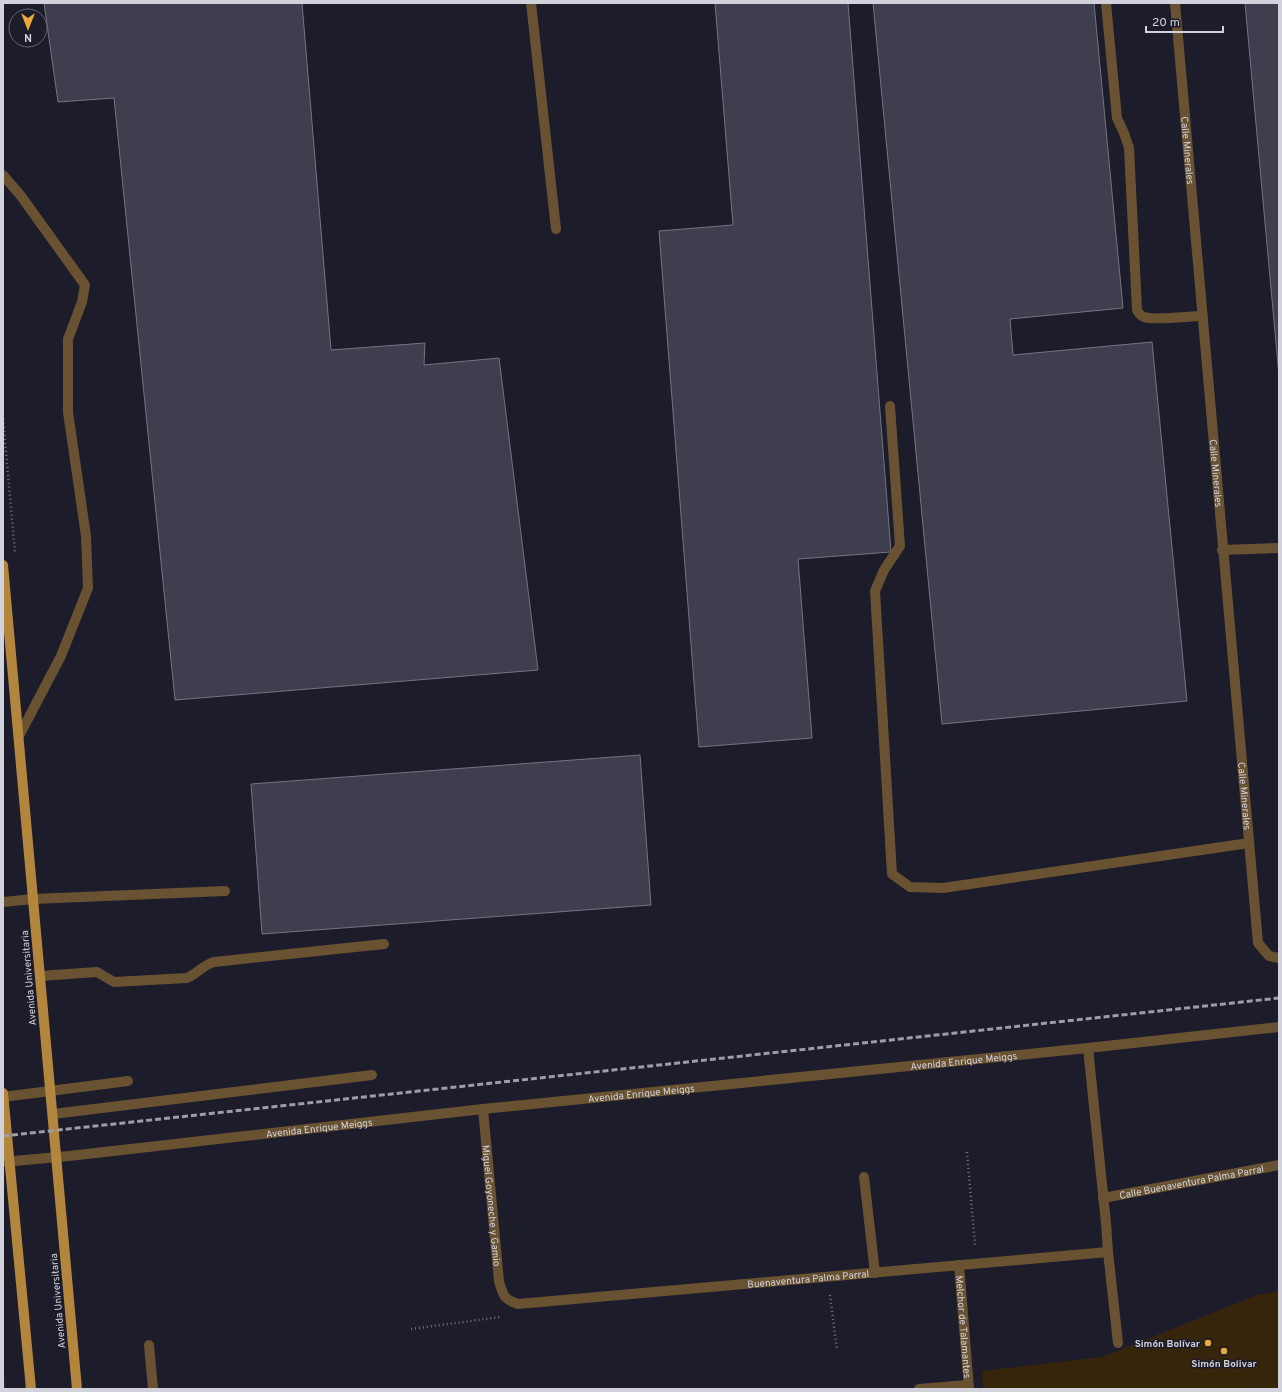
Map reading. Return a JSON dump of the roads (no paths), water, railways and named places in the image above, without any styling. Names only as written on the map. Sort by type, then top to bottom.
[{"type":"main road","name":"Avenida Universitaria","points":[[3,564],[77,1389]]},
{"type":"main road","points":[[3,1093],[6,1161],[31,1389]]},
{"type":"street","points":[[531,3],[556,229]]},
{"type":"street","points":[[1106,3],[1117,118],[1129,148],[1137,310],[1140,315],[1145,318],[1202,316]]},
{"type":"street","name":"Calle Minerales","points":[[1175,3],[1222,550],[1258,943],[1269,956],[1279,958]]},
{"type":"street","points":[[3,175],[21,196],[84,285],[82,302],[68,339],[68,412],[86,536],[88,588],[61,656],[18,736]]},
{"type":"street","points":[[890,406],[900,546],[884,570],[875,591],[892,874],[910,887],[943,888],[1249,843]]},
{"type":"street","points":[[1222,550],[1279,548]]},
{"type":"street","points":[[3,902],[33,899],[225,891]]},
{"type":"street","points":[[40,976],[97,972],[114,982],[187,978],[193,976],[207,964],[214,962],[384,944]]},
{"type":"street","name":"Avenida Enrique Meiggs","points":[[6,1161],[56,1157],[483,1109],[1279,1028]]},
{"type":"street","points":[[1088,1048],[1118,1344]]},
{"type":"street","points":[[53,1114],[372,1075]]},
{"type":"street","points":[[3,1097],[128,1081]]},
{"type":"street","name":"Miguel Goyoneche y Gamio","points":[[483,1109],[499,1281],[502,1292],[508,1301]]},
{"type":"street","name":"Calle Buenaventura Palma Parral","points":[[1104,1198],[1279,1165]]},
{"type":"street","points":[[864,1177],[875,1273]]},
{"type":"street","name":"Buenaventura Palma Parral","points":[[508,1301],[518,1304],[528,1304],[1108,1252]]},
{"type":"street","name":"Melchor de Talamantes","points":[[959,1265],[969,1387]]},
{"type":"street","points":[[149,1345],[153,1389]]},
{"type":"street","points":[[919,1389],[969,1387]]},
{"type":"railway","points":[[3,1136],[1279,998]]},
{"type":"place","name":"Simón Bolívar","points":[[1208,1343]]},
{"type":"place","name":"Simón Bolivar","points":[[1224,1351]]}]
